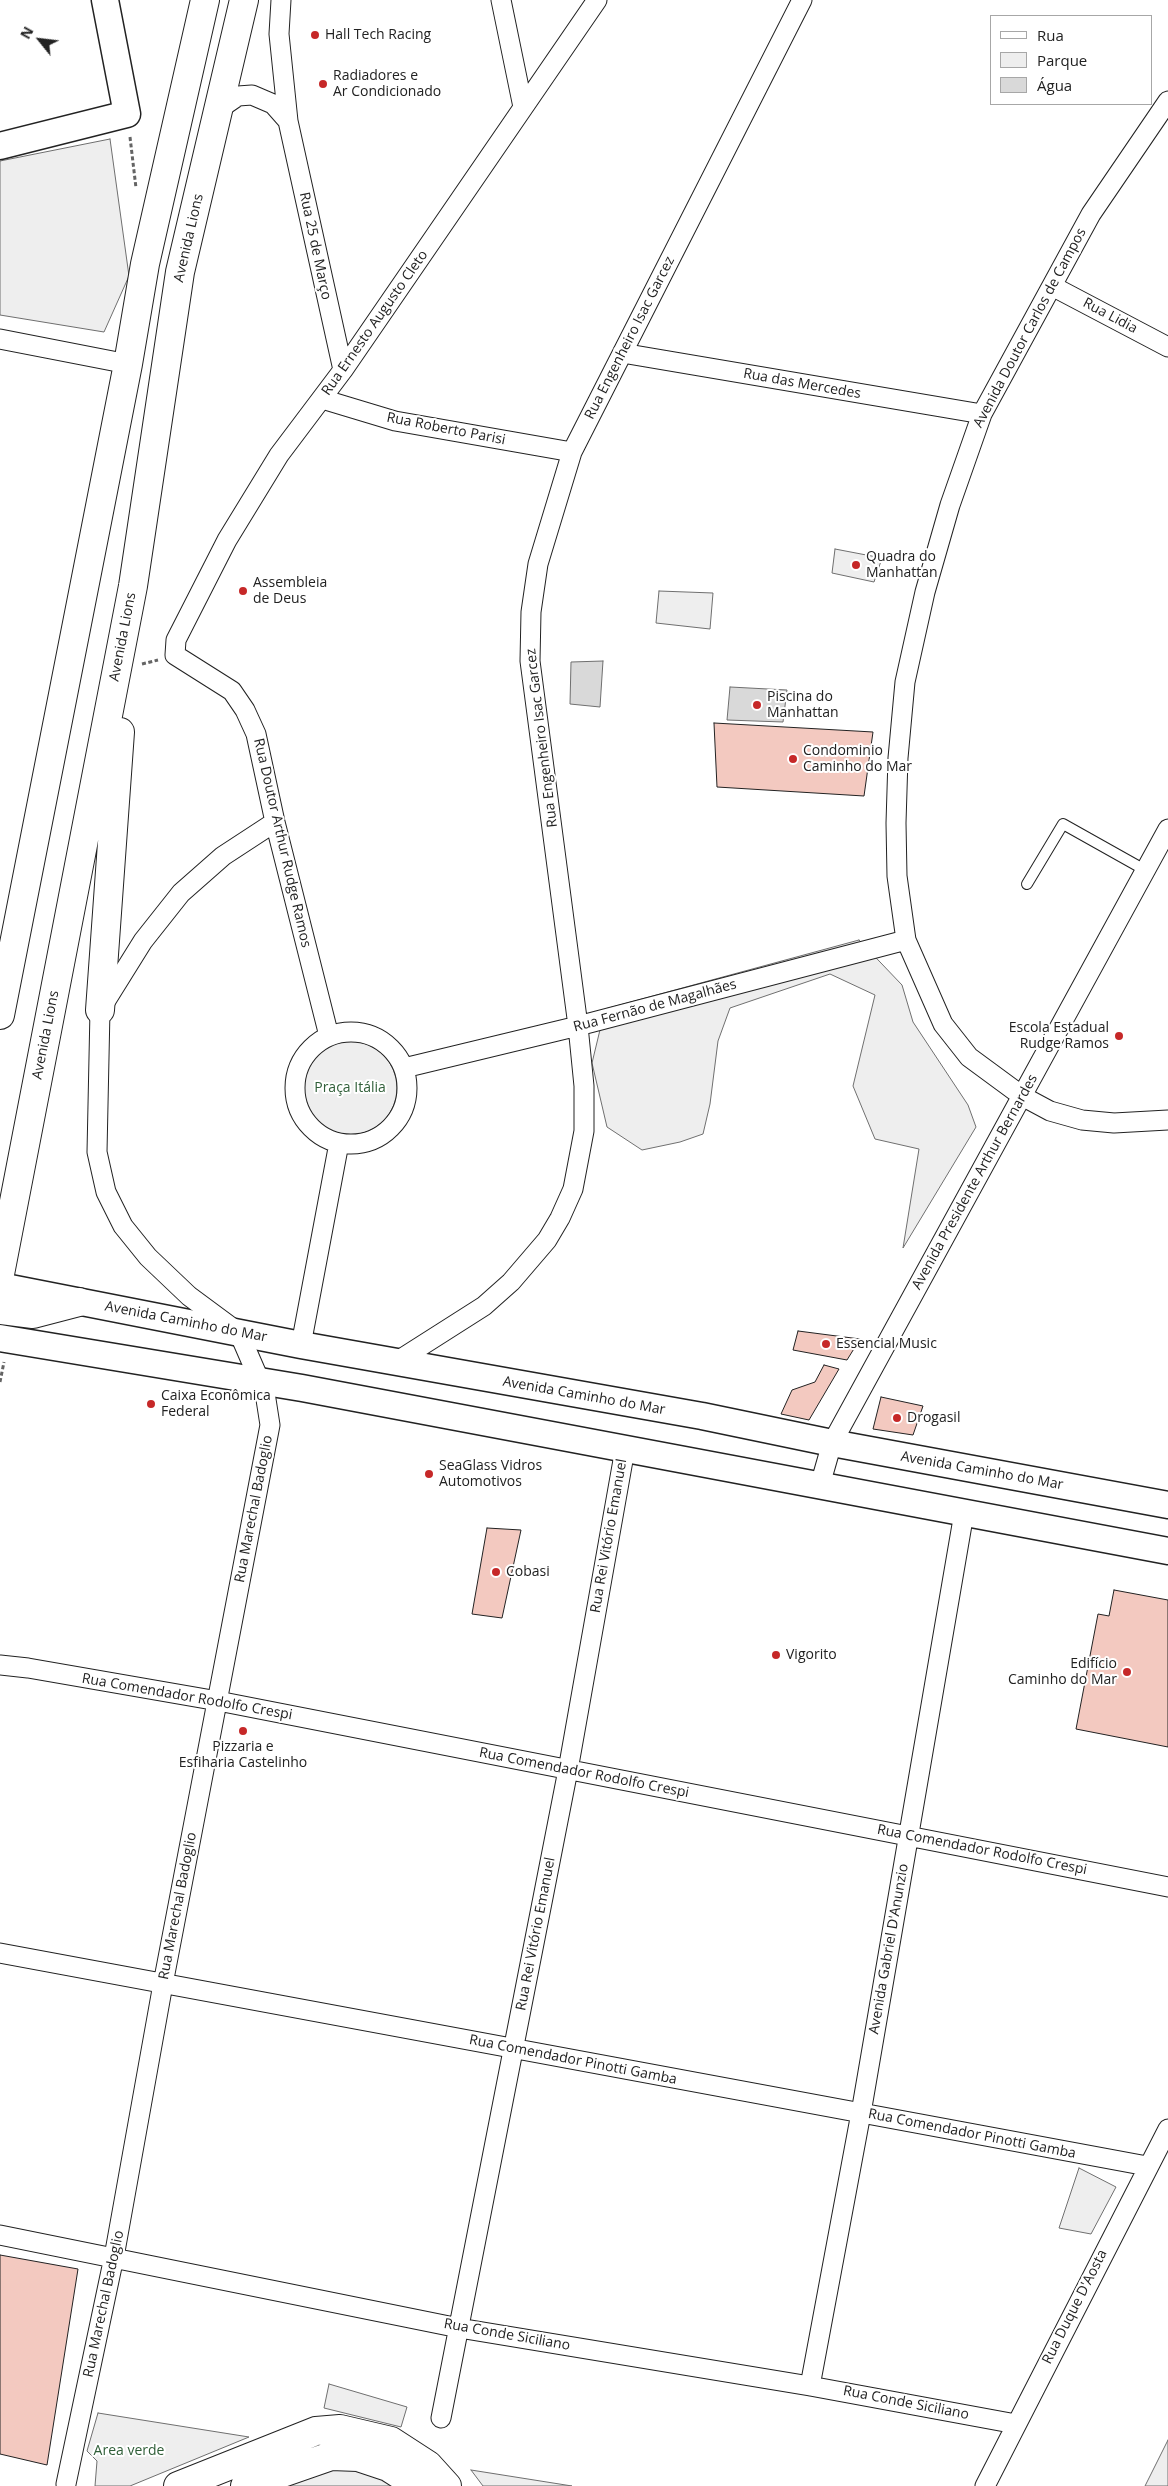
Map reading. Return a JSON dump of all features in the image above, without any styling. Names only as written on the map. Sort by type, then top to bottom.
[{"type":"highway","points":[[0,1015],[146,264],[205,0]]},
{"type":"highway","name":"Avenida Lions","points":[[0,1274],[133,586],[180,272],[244,0]]},
{"type":"highway","points":[[227,76],[262,0]]},
{"type":"highway","points":[[100,1010],[110,850],[133,586]]},
{"type":"highway","points":[[19,1305],[43,1312],[79,1302]]},
{"type":"highway","points":[[178,2486],[281,2443],[316,2431],[340,2428],[391,2442],[404,2448],[428,2465],[447,2486]]},
{"type":"highway","points":[[245,2486],[331,2456],[358,2457],[388,2467],[418,2486]]},
{"type":"main road","points":[[0,146],[127,114],[105,0]]},
{"type":"main road","points":[[0,1286],[19,1305]]},
{"type":"main road","name":"Avenida Caminho do Mar","points":[[79,1302],[301,1345],[702,1416],[832,1443],[1168,1505]]},
{"type":"main road","points":[[12,1341],[260,1381],[1168,1551]]},
{"type":"street","name":"Rua 25 de Março","points":[[281,0],[279,34],[288,121],[343,370]]},
{"type":"street","points":[[501,0],[522,107]]},
{"type":"street","name":"Rua Ernesto Augusto Cleto","points":[[175,655],[174,648],[178,633],[227,540],[279,455],[343,370],[596,0]]},
{"type":"street","name":"Rua Engenheiro Isac Garcez","points":[[396,1362],[484,1306],[498,1294],[532,1260],[560,1218],[573,1189],[584,1131],[584,1086],[578,1026],[530,661],[531,612],[538,564],[572,452],[802,0]]},
{"type":"street","points":[[219,109],[238,96],[252,95],[273,104],[288,121]]},
{"type":"street","name":"Avenida Doutor Carlos de Campos","points":[[1168,101],[1091,214],[982,414],[950,505],[925,592],[905,682],[898,758],[896,823],[897,876],[906,940],[943,1024],[969,1057],[1022,1096],[1050,1111],[1082,1120],[1114,1123],[1168,1120]]},
{"type":"street","name":"Rua Lidia","points":[[1052,286],[1168,347]]},
{"type":"street","points":[[0,339],[128,364]]},
{"type":"street","name":"Rua das Mercedes","points":[[622,353],[982,414]]},
{"type":"street","name":"Rua Roberto Parisi","points":[[322,399],[395,421],[572,452]]},
{"type":"street","name":"Rua Doutor Arthur Rudge Ramos","points":[[175,655],[227,688],[245,710],[261,749],[276,822],[329,1036]]},
{"type":"street","points":[[239,1333],[189,1296],[163,1272],[134,1240],[114,1210],[106,1192],[98,1152],[100,1010],[142,942],[181,893],[223,856],[276,822]]},
{"type":"street","name":"Avenida Presidente Arthur Bernardes","points":[[820,1486],[832,1443],[1168,829]]},
{"type":"street","name":"Rua Fernão de Magalhães","points":[[404,1068],[578,1026],[906,940]]},
{"type":"street","points":[[347,1031],[365,1033],[381,1040],[395,1052],[404,1068],[407,1084],[405,1102],[398,1118],[387,1130],[373,1140],[356,1144],[339,1143],[323,1136],[309,1125],[299,1110],[295,1093],[296,1075],[303,1059],[314,1045],[329,1036],[347,1031]]},
{"type":"street","points":[[301,1345],[339,1143]]},
{"type":"street","name":"Rua Marechal Badoglio","points":[[66,2484],[114,2258],[163,1984],[269,1439],[269,1410],[260,1381],[239,1333]]},
{"type":"street","name":"Rua Rei Vitório Emanuel","points":[[441,2418],[568,1770],[624,1449]]},
{"type":"street","name":"Avenida Gabriel D'Anunzio","points":[[810,2386],[861,2113],[964,1513]]},
{"type":"street","name":"Rua Comendador Rodolfo Crespi","points":[[0,1665],[28,1668],[218,1702],[1168,1887]]},
{"type":"street","name":"Rua Comendador Pinotti Gamba","points":[[0,1953],[1147,2166]]},
{"type":"street","name":"Rua Duque D'Aosta","points":[[985,2486],[1147,2166],[1168,2129]]},
{"type":"street","name":"Rua Conde Siciliano","points":[[0,2235],[459,2328],[810,2386],[1016,2424]]},
{"type":"lane","points":[[1027,884],[1064,824],[1145,870]]},
{"type":"path","points":[[126,668],[175,655]]},
{"type":"green space","points":[[110,139],[129,276],[104,332],[0,315],[0,161]]},
{"type":"green space","name":"Quadra do Manhattan","points":[[835,549],[882,558],[874,582],[832,573]]},
{"type":"green space","points":[[659,591],[713,593],[710,629],[656,623]]},
{"type":"green space","points":[[859,940],[902,985],[913,1022],[968,1105],[976,1127],[903,1248],[919,1149],[875,1139],[853,1086],[875,995],[830,974],[730,1008],[718,1041],[710,1104],[703,1134],[680,1142],[642,1150],[607,1127],[592,1063],[605,1009]]},
{"type":"green space","name":"Praça Itália","points":[[350,1041],[368,1044],[383,1055],[394,1070],[397,1088],[394,1106],[383,1121],[368,1132],[350,1135],[332,1132],[317,1121],[306,1106],[303,1088],[306,1070],[317,1055],[332,1044]]},
{"type":"green space","points":[[1079,2168],[1116,2187],[1091,2234],[1059,2228]]},
{"type":"green space","points":[[329,2384],[407,2407],[401,2427],[324,2408]]},
{"type":"green space","name":"Area verde","points":[[98,2413],[249,2437],[130,2486],[95,2486],[97,2461],[87,2451]]},
{"type":"green space","points":[[1168,2440],[1168,2486],[1145,2486]]},
{"type":"green space","points":[[355,2463],[406,2486],[272,2486]]},
{"type":"green space","points":[[471,2470],[572,2486],[483,2486]]},
{"type":"water","points":[[603,661],[600,707],[570,704],[571,662]]},
{"type":"water","name":"Piscina do Manhattan","points":[[730,687],[787,690],[783,722],[727,720]]},
{"type":"building","name":"Condominio Caminho do Mar","points":[[714,723],[873,732],[864,796],[717,787]]},
{"type":"building","name":"Essencial Music","points":[[798,1331],[860,1339],[847,1360],[793,1350]]},
{"type":"building","points":[[824,1365],[839,1369],[809,1420],[781,1414],[792,1390],[815,1382]]},
{"type":"building","name":"Drogasil","points":[[881,1397],[923,1406],[913,1435],[873,1429]]},
{"type":"building","name":"Cobasi","points":[[487,1528],[521,1530],[502,1618],[472,1614]]},
{"type":"building","name":"Edifício Caminho do Mar","points":[[1114,1590],[1168,1600],[1168,1747],[1076,1729],[1098,1614],[1109,1616]]},
{"type":"building","points":[[0,2255],[78,2269],[47,2465],[0,2454]]},
{"type":"place","name":"Hall Tech Racing","points":[[315,35]]},
{"type":"place","name":"Radiadores e Ar Condicionado","points":[[323,84]]},
{"type":"place","name":"Quadra do Manhattan","points":[[856,565]]},
{"type":"place","name":"Assembleia de Deus","points":[[243,591]]},
{"type":"place","name":"Piscina do Manhattan","points":[[757,705]]},
{"type":"place","name":"Condominio Caminho do Mar","points":[[793,759]]},
{"type":"place","name":"Escola Estadual Rudge Ramos","points":[[1119,1036]]},
{"type":"place","name":"Essencial Music","points":[[826,1344]]},
{"type":"place","name":"Caixa Econômica Federal","points":[[151,1404]]},
{"type":"place","name":"Drogasil","points":[[897,1418]]},
{"type":"place","name":"SeaGlass Vidros Automotivos","points":[[429,1474]]},
{"type":"place","name":"Cobasi","points":[[496,1572]]},
{"type":"place","name":"Vigorito","points":[[776,1655]]},
{"type":"place","name":"Edifício Caminho do Mar","points":[[1127,1672]]},
{"type":"place","name":"Pizzaria e Esfiharia Castelinho","points":[[243,1731]]}]
